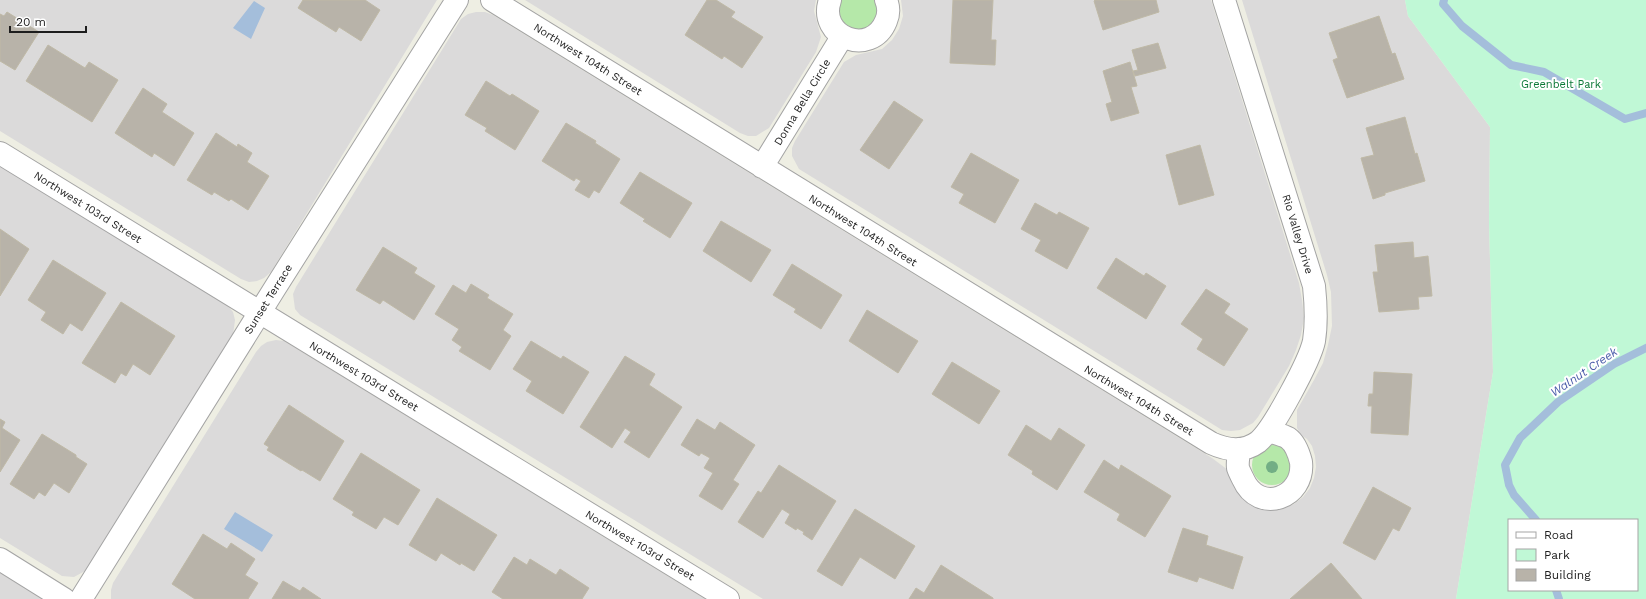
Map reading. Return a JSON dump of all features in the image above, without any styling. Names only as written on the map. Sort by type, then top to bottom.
[{"type":"street","name":"Sunset Terrace","points":[[81,599],[457,0]]},
{"type":"street","name":"Northwest 104th Street","points":[[492,0],[1211,443],[1225,449],[1239,449]]},
{"type":"street","points":[[830,0],[828,6],[829,18],[834,29],[842,36],[854,41],[865,40],[876,35],[884,26],[888,15],[886,0]]},
{"type":"street","name":"Rio Valley Drive","points":[[1224,0],[1314,286],[1317,314],[1314,342],[1305,368],[1268,431],[1257,442],[1239,449]]},
{"type":"street","name":"Donna Bella Circle","points":[[762,167],[842,36]]},
{"type":"street","name":"Northwest 103rd Street","points":[[0,153],[728,599]]},
{"type":"street","points":[[1239,449],[1238,468],[1247,489],[1257,497],[1269,500],[1281,498],[1294,489],[1302,471],[1299,453],[1288,438],[1268,431]]},
{"type":"street","points":[[0,559],[64,599]]},
{"type":"shaded area","points":[[0,0],[437,0],[271,272],[264,278],[249,282],[241,279],[0,131]]},
{"type":"shaded area","points":[[525,0],[816,0],[814,11],[821,37],[816,52],[769,128],[756,136],[748,136],[740,133]]},
{"type":"shaded area","points":[[901,0],[1211,0],[1299,283],[1304,318],[1301,335],[1289,366],[1253,423],[1240,430],[1222,430],[799,169],[792,156],[792,148],[795,141],[844,62],[856,55],[882,49],[892,40],[899,29],[903,16]]},
{"type":"shaded area","points":[[1242,0],[1405,0],[1408,16],[1490,127],[1489,223],[1493,372],[1456,599],[763,599],[300,315],[295,309],[293,294],[296,287],[461,19],[468,14],[485,12],[493,15],[1212,458],[1228,470],[1232,483],[1239,494],[1250,503],[1273,509],[1284,508],[1294,504],[1303,497],[1310,488],[1314,478],[1316,467],[1315,456],[1312,446],[1307,439],[1301,435],[1297,428],[1297,410],[1323,363],[1332,326],[1331,292]]},
{"type":"shaded area","points":[[0,166],[228,306],[233,312],[235,320],[233,335],[89,566],[85,571],[74,577],[62,576],[0,538]]},
{"type":"shaded area","points":[[276,340],[284,341],[705,599],[111,599],[113,583],[256,352],[267,342]]},
{"type":"shaded area","points":[[0,573],[43,599],[0,599]]},
{"type":"green space","points":[[841,0],[875,0],[878,10],[877,18],[872,25],[866,29],[858,31],[850,29],[843,24],[838,13]]},
{"type":"green space","name":"Greenbelt Park","points":[[1405,0],[1646,0],[1646,599],[1456,599],[1493,372],[1489,223],[1490,127],[1408,16]]},
{"type":"green space","points":[[1276,445],[1283,448],[1289,454],[1292,465],[1291,473],[1283,482],[1276,485],[1268,485],[1261,482],[1253,473],[1252,461],[1255,454],[1264,446]]},
{"type":"water","points":[[254,1],[265,8],[251,39],[233,28]]},
{"type":"water","points":[[235,512],[273,535],[262,552],[224,529]]},
{"type":"building","points":[[303,0],[365,0],[380,10],[361,41],[339,27],[336,32],[298,8]]},
{"type":"building","points":[[707,0],[716,0],[735,12],[731,17],[763,37],[742,68],[724,56],[722,59],[685,35]]},
{"type":"building","points":[[953,0],[993,0],[991,40],[996,40],[995,65],[950,63]]},
{"type":"building","points":[[1156,0],[1159,12],[1103,30],[1094,1]]},
{"type":"building","points":[[7,12],[39,32],[15,70],[0,61],[0,14],[4,16]]},
{"type":"building","points":[[1379,16],[1392,54],[1395,53],[1404,79],[1347,98],[1333,60],[1338,58],[1329,33]]},
{"type":"building","points":[[1158,43],[1166,68],[1135,76],[1133,71],[1138,70],[1132,50]]},
{"type":"building","points":[[48,45],[85,68],[89,62],[118,80],[92,122],[26,81]]},
{"type":"building","points":[[1130,62],[1137,86],[1131,87],[1139,113],[1111,121],[1106,104],[1112,102],[1103,71]]},
{"type":"building","points":[[486,81],[510,96],[512,94],[539,111],[515,150],[485,131],[487,128],[465,115]]},
{"type":"building","points":[[143,88],[167,104],[162,112],[194,133],[174,166],[154,153],[152,157],[115,133]]},
{"type":"building","points":[[894,101],[923,120],[889,169],[860,150]]},
{"type":"building","points":[[1405,117],[1415,154],[1417,153],[1425,181],[1385,193],[1385,195],[1373,199],[1361,158],[1374,155],[1366,128]]},
{"type":"building","points":[[566,123],[596,141],[595,143],[620,159],[599,193],[594,190],[589,198],[575,190],[581,181],[576,178],[574,181],[542,161]]},
{"type":"building","points":[[216,133],[237,147],[238,144],[252,153],[247,162],[269,176],[248,210],[231,199],[229,201],[214,192],[212,195],[187,180]]},
{"type":"building","points":[[1200,145],[1214,195],[1179,205],[1166,155]]},
{"type":"building","points":[[971,153],[1019,180],[995,223],[959,203],[964,194],[951,187]]},
{"type":"building","points":[[640,172],[692,203],[670,238],[643,221],[645,219],[620,203]]},
{"type":"building","points":[[1035,203],[1057,215],[1059,212],[1089,228],[1067,269],[1035,251],[1041,240],[1021,229]]},
{"type":"building","points":[[721,221],[771,250],[751,282],[703,251]]},
{"type":"building","points":[[0,229],[29,249],[0,296]]},
{"type":"building","points":[[1413,242],[1414,258],[1428,256],[1432,296],[1418,297],[1419,309],[1379,312],[1373,272],[1378,272],[1375,245]]},
{"type":"building","points":[[383,247],[417,268],[414,273],[435,286],[414,320],[383,300],[380,304],[356,290]]},
{"type":"building","points":[[1116,258],[1144,276],[1146,273],[1166,286],[1146,319],[1097,288]]},
{"type":"building","points":[[53,260],[106,293],[82,331],[70,323],[63,334],[41,320],[46,312],[28,300]]},
{"type":"building","points":[[792,264],[842,295],[821,329],[794,312],[796,309],[773,295]]},
{"type":"building","points":[[471,284],[489,295],[487,298],[513,314],[503,330],[511,336],[490,370],[459,351],[462,347],[452,340],[459,329],[435,314],[453,285],[466,293]]},
{"type":"building","points":[[1206,289],[1230,304],[1224,313],[1248,329],[1224,366],[1197,349],[1203,339],[1181,324]]},
{"type":"building","points":[[121,302],[175,336],[150,375],[133,364],[126,376],[121,373],[115,383],[82,363]]},
{"type":"building","points":[[867,310],[918,341],[898,373],[849,341]]},
{"type":"building","points":[[531,341],[561,359],[563,356],[589,372],[563,414],[526,391],[532,381],[513,369]]},
{"type":"building","points":[[625,356],[655,374],[649,385],[682,407],[649,458],[624,442],[631,432],[625,428],[612,448],[580,427]]},
{"type":"building","points":[[952,362],[1000,391],[979,424],[932,394]]},
{"type":"building","points":[[1374,372],[1412,374],[1408,435],[1371,433],[1372,406],[1368,406],[1369,394],[1373,394]]},
{"type":"building","points":[[289,405],[344,441],[320,481],[267,450],[269,447],[264,444]]},
{"type":"building","points":[[0,419],[5,422],[2,428],[20,440],[0,472]]},
{"type":"building","points":[[697,419],[715,430],[720,422],[755,445],[733,480],[739,484],[722,510],[699,496],[713,473],[704,468],[710,458],[701,453],[699,456],[681,445]]},
{"type":"building","points":[[1026,425],[1051,441],[1059,428],[1085,445],[1057,490],[1032,474],[1033,471],[1008,455]]},
{"type":"building","points":[[42,434],[76,455],[76,457],[87,464],[69,493],[54,483],[45,496],[39,492],[34,499],[10,484]]},
{"type":"building","points":[[361,453],[420,490],[398,525],[384,517],[376,529],[352,515],[354,512],[333,499]]},
{"type":"building","points":[[1104,460],[1119,470],[1121,465],[1171,496],[1145,537],[1117,520],[1120,514],[1084,492]]},
{"type":"building","points":[[779,465],[836,501],[812,540],[803,534],[804,532],[797,528],[796,530],[785,523],[790,514],[782,509],[763,538],[738,522],[758,491],[761,493]]},
{"type":"building","points":[[1373,487],[1411,508],[1399,531],[1393,528],[1375,560],[1343,543]]},
{"type":"building","points":[[437,498],[497,535],[474,571],[461,563],[460,565],[441,553],[436,561],[409,545]]},
{"type":"building","points":[[855,509],[915,546],[895,579],[860,557],[842,586],[817,571]]},
{"type":"building","points":[[1183,528],[1208,536],[1206,545],[1243,557],[1233,589],[1199,577],[1197,582],[1168,572]]},
{"type":"building","points":[[203,534],[227,549],[231,543],[255,559],[245,575],[258,583],[248,599],[195,599],[172,584]]},
{"type":"building","points":[[514,557],[527,565],[530,559],[556,575],[560,569],[589,588],[582,599],[503,599],[492,592]]},
{"type":"building","points":[[1331,563],[1362,599],[1290,599]]},
{"type":"building","points":[[941,565],[993,599],[909,599],[916,588],[924,593]]},
{"type":"building","points":[[283,581],[300,591],[303,587],[321,599],[272,599]]},
{"type":"waterway","name":"Walnut Creek","points":[[1444,0],[1443,4],[1462,26],[1511,65],[1544,72],[1625,119],[1646,113]]},
{"type":"waterway","name":"Walnut Creek","points":[[1535,519],[1514,495],[1509,485],[1505,465],[1520,438],[1558,402],[1614,364],[1646,348]]},
{"type":"waterway","name":"Walnut Creek","points":[[1556,591],[1559,599]]}]
